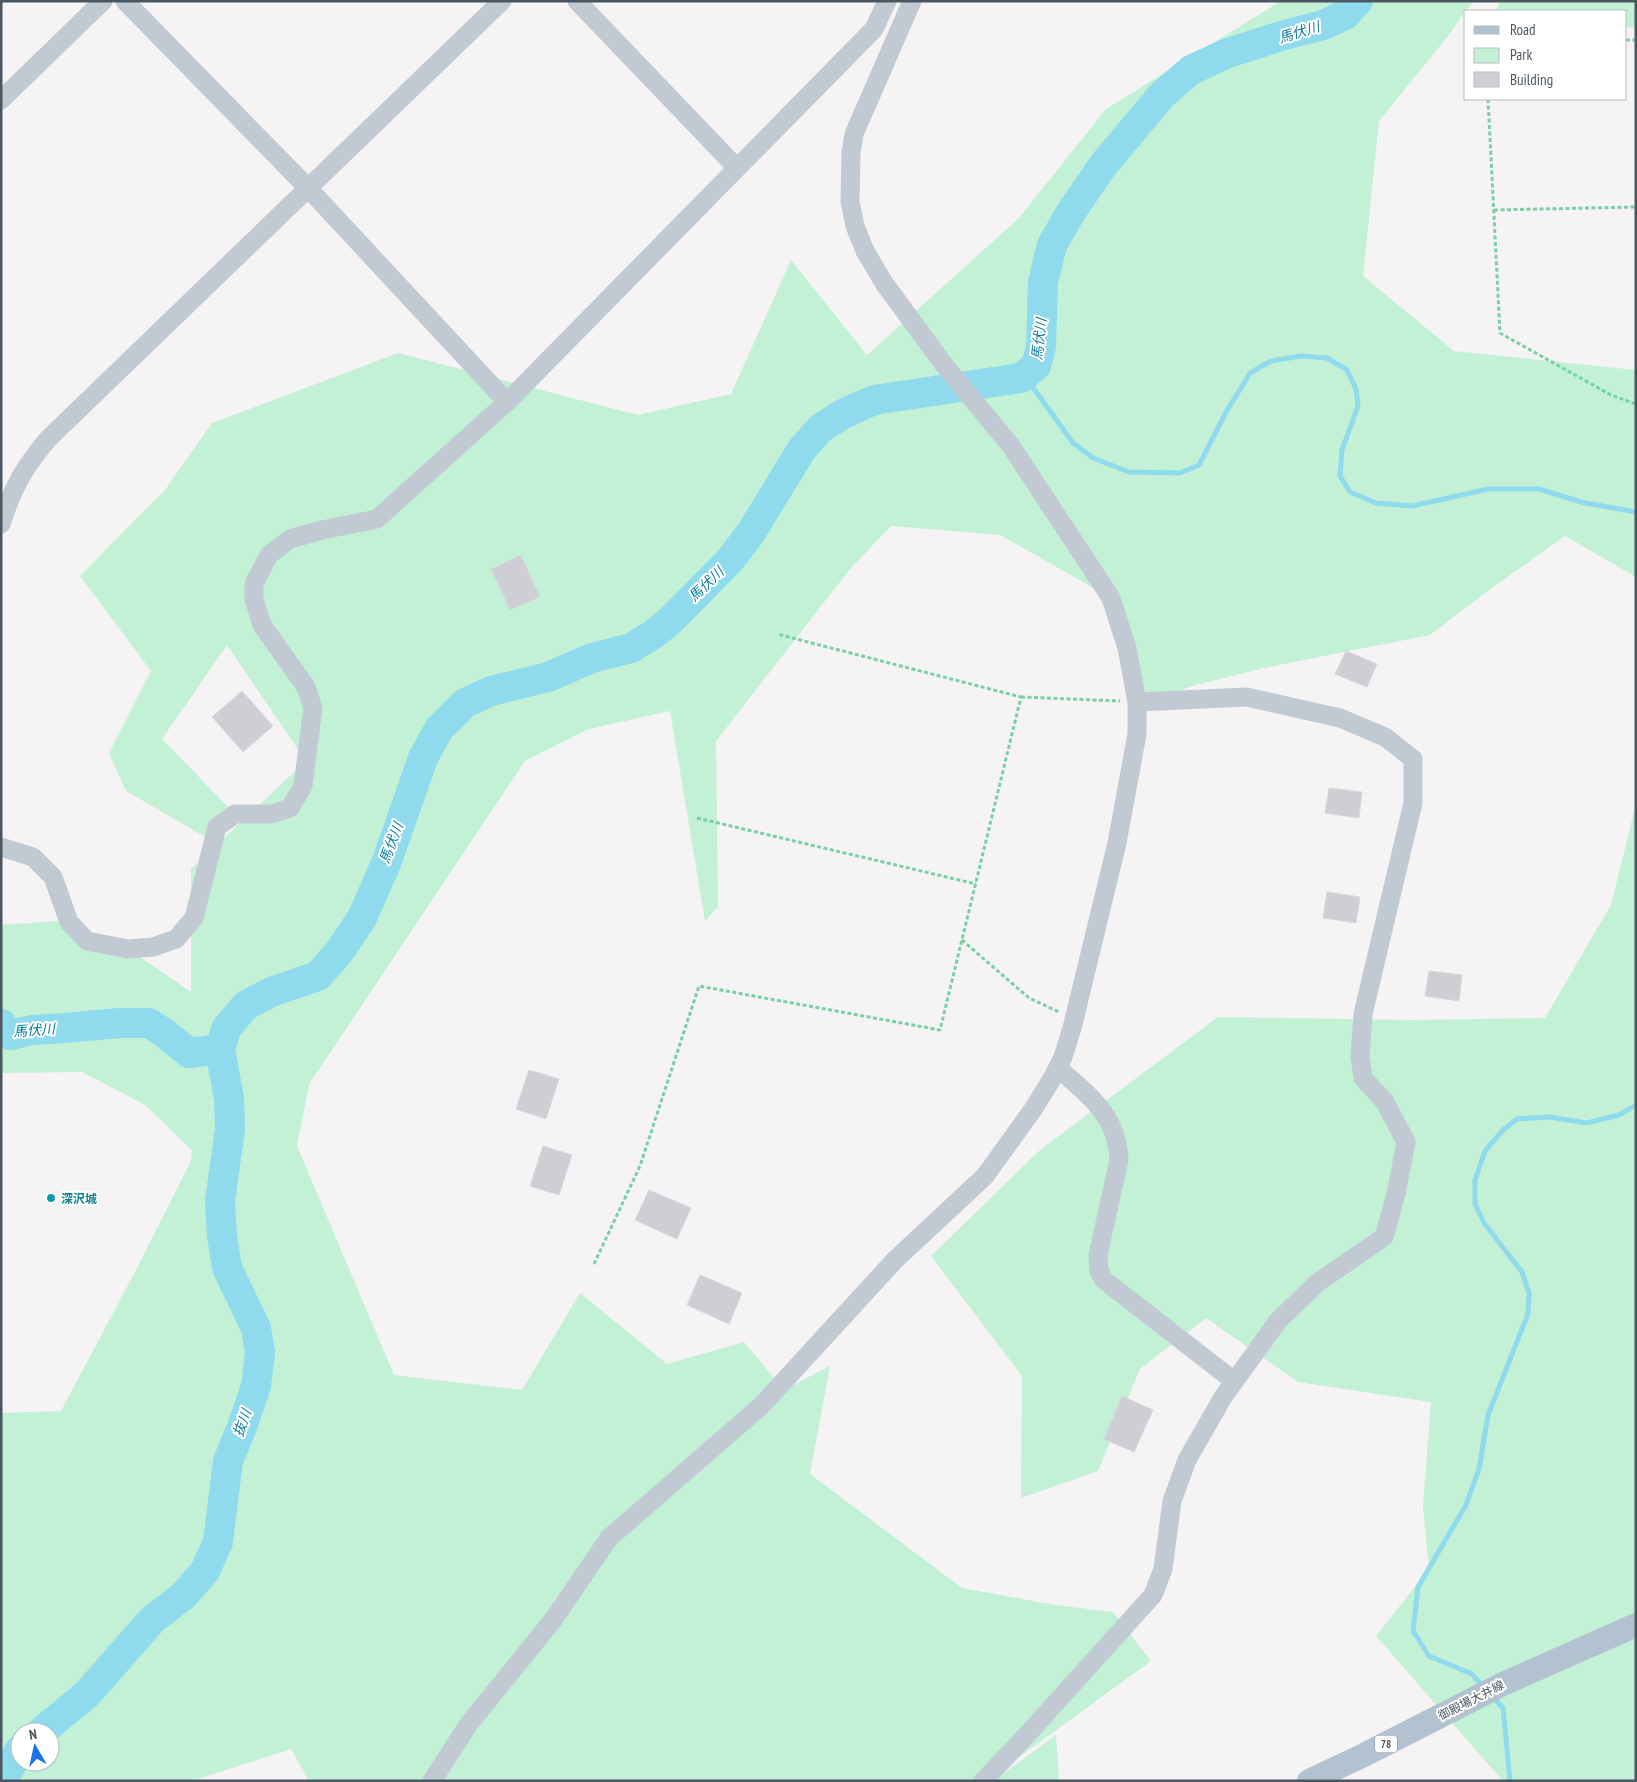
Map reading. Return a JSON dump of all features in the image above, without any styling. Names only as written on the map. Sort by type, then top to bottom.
[{"type":"main road","name":"御殿場大井線","points":[[1309,1781],[1503,1684],[1636,1625]]},
{"type":"street","points":[[1,100],[103,1]]},
{"type":"street","points":[[125,1],[308,188],[506,402]]},
{"type":"street","points":[[1,524],[9,500],[21,475],[48,439],[502,1]]},
{"type":"street","points":[[577,1],[737,168]]},
{"type":"street","points":[[1,847],[33,857],[53,876],[69,922],[87,941],[128,949],[153,947],[176,939],[194,918],[217,827],[235,814],[271,814],[290,808],[303,786],[314,708],[306,687],[262,625],[254,599],[254,584],[269,555],[290,539],[322,530],[377,519],[506,402],[737,168],[874,29],[888,1]]},
{"type":"street","points":[[432,1781],[468,1725],[553,1620],[609,1538],[761,1406],[895,1260],[985,1176],[1034,1108],[1058,1068],[1074,1019],[1117,843],[1137,734],[1137,702],[1127,648],[1111,598],[1011,446],[945,366],[884,283],[865,251],[856,226],[850,201],[851,153],[854,134],[912,1]]},
{"type":"street","points":[[983,1781],[1153,1595],[1163,1569],[1172,1501],[1188,1460],[1223,1397],[1278,1321],[1311,1290],[1384,1237],[1396,1194],[1406,1142],[1385,1102],[1364,1078],[1360,1058],[1363,1014],[1413,803],[1413,759],[1386,737],[1340,718],[1247,697],[1137,702]]},
{"type":"street","points":[[1058,1068],[1097,1103],[1114,1128],[1118,1144],[1119,1160],[1098,1255],[1099,1271],[1104,1280],[1234,1381]]},
{"type":"path","points":[[1488,100],[1500,334],[1611,395],[1636,404]]},
{"type":"path","points":[[1494,210],[1636,207]]},
{"type":"path","points":[[776,634],[1021,697],[1137,702]]},
{"type":"path","points":[[594,1264],[640,1166],[699,986],[940,1030],[1021,697]]},
{"type":"path","points":[[697,818],[976,884]]},
{"type":"path","points":[[962,940],[1029,998],[1074,1019]]},
{"type":"green space","points":[[1281,1],[1473,1],[1467,10],[1464,10],[1464,14],[1448,36],[1379,121],[1363,276],[1454,351],[1636,370],[1636,577],[1565,536],[1430,635],[1264,668],[1188,687],[1148,710],[1111,598],[1000,535],[891,526],[850,569],[716,741],[718,907],[705,921],[670,711],[589,729],[525,761],[309,1084],[297,1146],[394,1375],[522,1390],[580,1293],[667,1364],[744,1342],[784,1390],[830,1366],[810,1474],[962,1588],[1055,1605],[1113,1612],[1151,1661],[986,1781],[309,1781],[291,1749],[192,1781],[1,1781],[1,1413],[61,1411],[135,1272],[191,1161],[192,1150],[145,1105],[82,1072],[1,1073],[1,925],[57,921],[128,949],[191,992],[191,869],[306,761],[227,645],[162,739],[235,814],[207,838],[126,791],[109,753],[151,671],[80,576],[165,490],[212,423],[398,353],[638,415],[731,394],[791,260],[867,355],[1018,219],[1106,109]]},
{"type":"green space","points":[[1500,1],[1636,1],[1636,28],[1627,27],[1627,10],[1496,10]]},
{"type":"green space","points":[[1636,804],[1636,1781],[1503,1781],[1376,1636],[1429,1569],[1423,1506],[1431,1402],[1298,1382],[1206,1318],[1140,1369],[1098,1471],[1021,1498],[1022,1376],[931,1256],[1040,1150],[1218,1017],[1411,1020],[1545,1018],[1611,905]]},
{"type":"green space","points":[[1056,1735],[1059,1781],[993,1781]]},
{"type":"building","points":[[521,555],[540,597],[510,610],[491,569]]},
{"type":"building","points":[[1346,651],[1377,664],[1367,687],[1335,674]]},
{"type":"building","points":[[242,691],[273,726],[243,752],[212,717]]},
{"type":"building","points":[[1329,788],[1362,792],[1359,818],[1325,813]]},
{"type":"building","points":[[1327,892],[1360,897],[1356,923],[1323,918]]},
{"type":"building","points":[[1429,971],[1462,975],[1459,1001],[1425,996]]},
{"type":"building","points":[[529,1070],[559,1079],[546,1119],[516,1109]]},
{"type":"building","points":[[543,1146],[572,1155],[559,1195],[530,1186]]},
{"type":"building","points":[[649,1190],[691,1208],[677,1239],[635,1220]]},
{"type":"building","points":[[700,1275],[742,1293],[729,1324],[687,1305]]},
{"type":"building","points":[[1122,1396],[1153,1410],[1134,1452],[1104,1439]]},
{"type":"waterway","name":"馬伏川","points":[[53,1722],[88,1693],[152,1620],[183,1596],[205,1571],[218,1542],[228,1461],[256,1386],[260,1352],[256,1328],[227,1268],[222,1236],[220,1201],[230,1129],[229,1099],[220,1049],[226,1029],[245,1006],[271,992],[318,976],[339,952],[362,918],[387,861],[423,758],[439,729],[465,703],[491,691],[548,677],[592,658],[631,648],[654,634],[672,619],[731,559],[752,531],[802,449],[821,428],[843,414],[874,400],[1021,378],[1036,366],[1041,347],[1043,282],[1052,245],[1071,212],[1104,164],[1162,95],[1191,70],[1228,53],[1323,25],[1345,15],[1358,1]]},
{"type":"waterway","points":[[1024,375],[1073,443],[1093,458],[1129,472],[1180,473],[1199,465],[1225,414],[1250,373],[1271,361],[1301,356],[1327,358],[1347,370],[1356,389],[1358,406],[1342,450],[1340,476],[1350,492],[1376,503],[1412,506],[1488,489],[1539,489],[1585,503],[1636,512]]},
{"type":"waterway","name":"馬伏川","points":[[1,1024],[10,1035],[32,1030],[120,1023],[149,1023],[189,1053],[220,1049]]},
{"type":"waterway","points":[[1484,1688],[1472,1674],[1429,1656],[1413,1631],[1418,1587],[1466,1505],[1479,1469],[1488,1415],[1528,1314],[1529,1293],[1522,1272],[1484,1223],[1475,1204],[1475,1180],[1485,1151],[1503,1130],[1517,1119],[1549,1117],[1587,1123],[1619,1115],[1636,1105]]},
{"type":"waterway","points":[[1492,1696],[1503,1708],[1510,1781]]},
{"type":"waterway","name":"抜川","points":[[5,1781],[10,1767]]},
{"type":"place","name":"深沢城","points":[[51,1198]]}]
